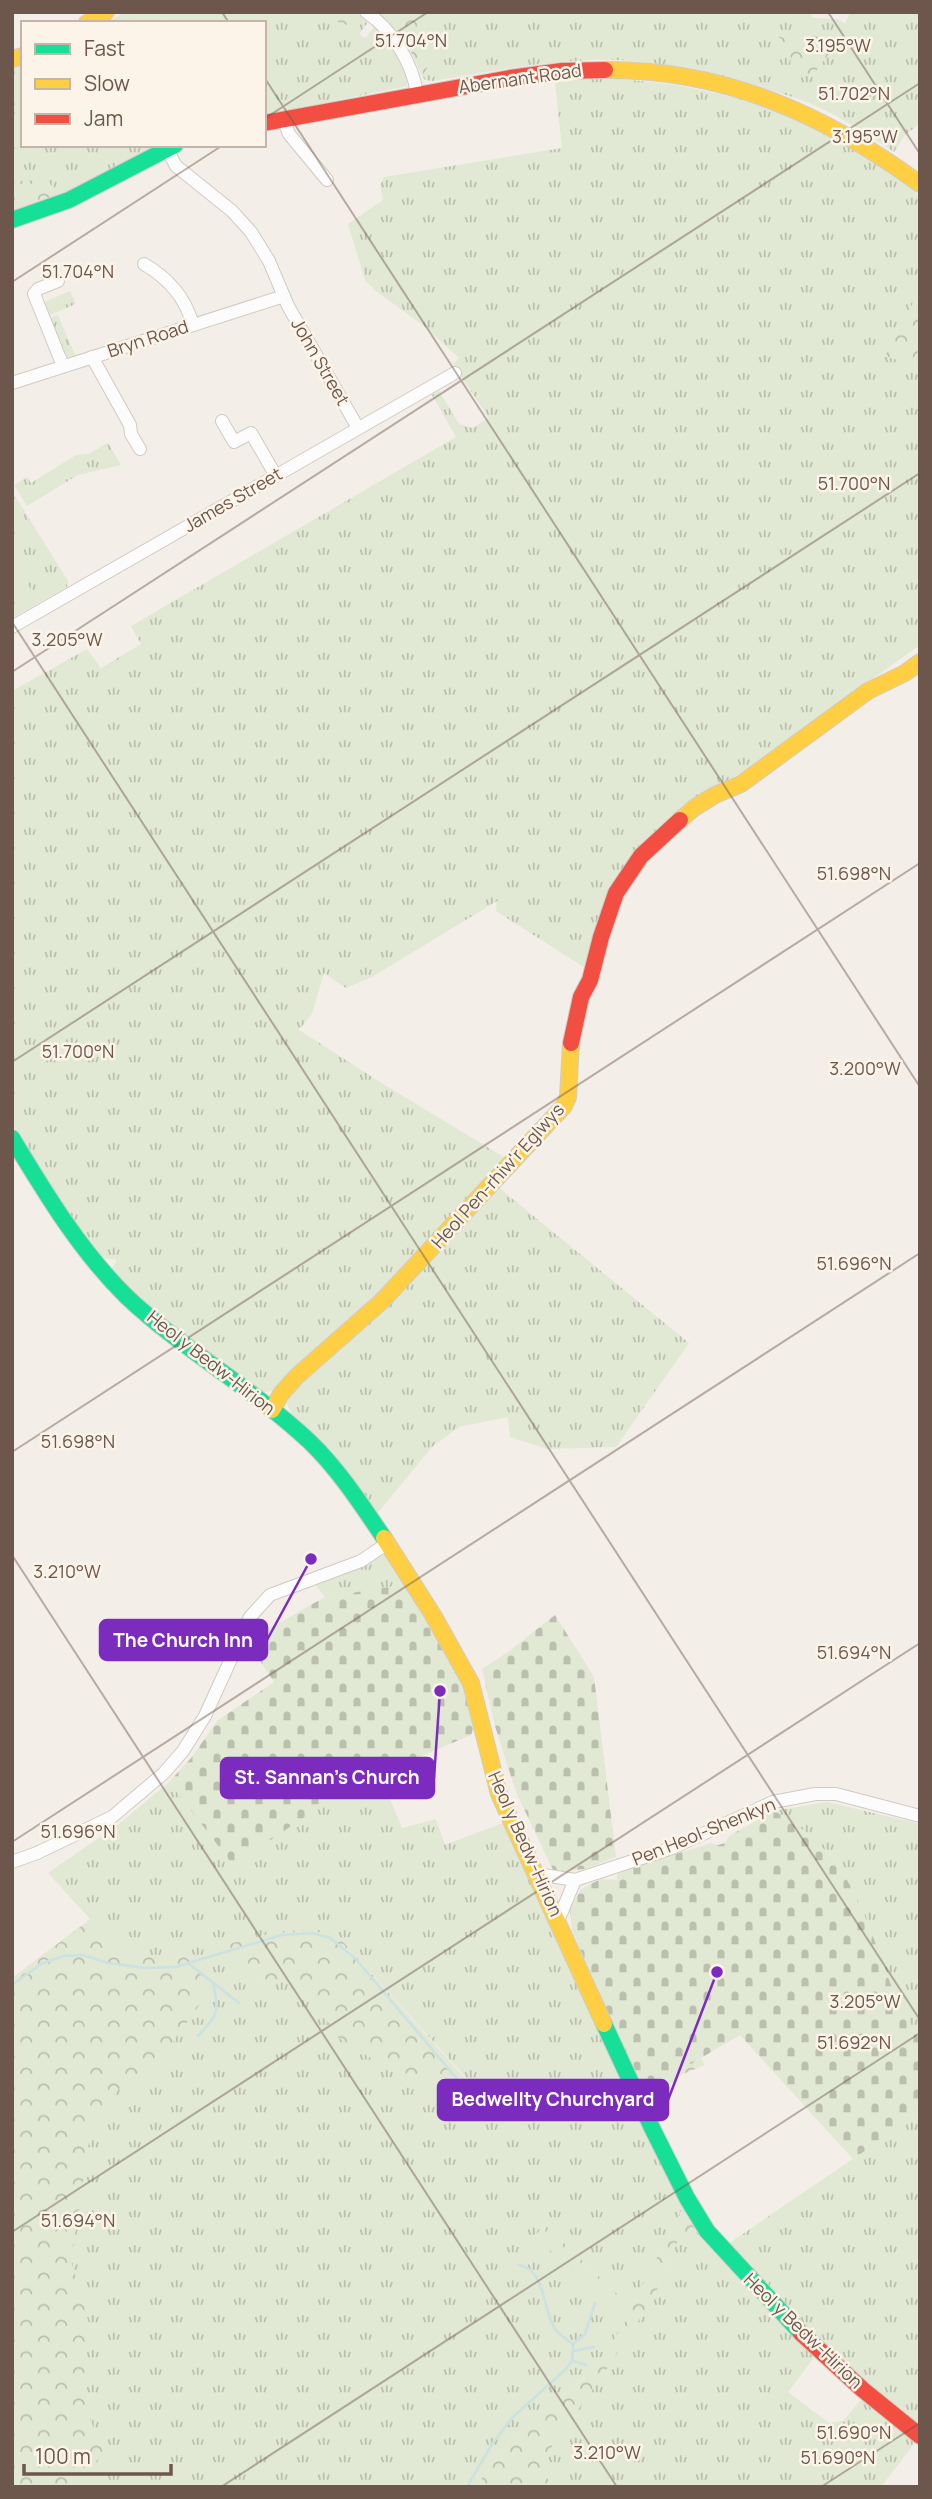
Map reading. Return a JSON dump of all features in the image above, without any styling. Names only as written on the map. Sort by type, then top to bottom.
[{"type":"street","points":[[366,12],[384,27],[401,52],[414,78],[417,94]]},
{"type":"street","name":"Abernant Road","points":[[266,122],[518,77],[579,69],[632,70],[729,86],[791,107],[861,142],[920,184]]},
{"type":"street","points":[[283,118],[289,135],[327,180]]},
{"type":"street","points":[[12,220],[69,200],[171,147]]},
{"type":"street","name":"John Street","points":[[171,147],[176,166],[232,211],[251,232],[358,428]]},
{"type":"street","points":[[144,264],[168,281],[178,292],[193,325]]},
{"type":"street","points":[[58,281],[38,289],[34,294],[63,366]]},
{"type":"street","name":"Bryn Road","points":[[12,383],[284,296]]},
{"type":"street","points":[[92,358],[130,425],[131,434],[140,449]]},
{"type":"street","name":"James Street","points":[[12,627],[454,373]]},
{"type":"street","points":[[222,421],[234,442],[251,433],[276,475]]},
{"type":"street","name":"Heol Pen-rhiw'r Eglwys","points":[[272,1410],[281,1394],[296,1377],[382,1301],[565,1106],[574,1024],[580,997],[590,980],[616,893],[641,856],[694,808],[741,784],[868,691],[905,673],[920,662]]},
{"type":"street","name":"Heol y Bedw-Hirion","points":[[12,1138],[53,1204],[103,1273],[144,1312],[272,1410],[314,1446],[333,1466],[388,1543],[410,1576],[474,1690],[493,1778],[652,2128],[706,2231],[792,2325],[862,2389],[920,2435]]},
{"type":"street","points":[[12,1862],[37,1853],[113,1816],[164,1773],[183,1751],[205,1716],[250,1617],[270,1595],[361,1561],[388,1543]]},
{"type":"street","name":"Pen Heol-Shenkyn","points":[[537,1874],[575,1880],[691,1841],[773,1802],[815,1794],[836,1794],[920,1816]]},
{"type":"street","points":[[558,1921],[575,1880]]},
{"type":"green space","points":[[126,12],[176,12],[160,21],[108,21]]},
{"type":"green space","points":[[176,12],[310,12],[350,26],[360,21],[358,14],[368,22],[359,34],[365,38],[375,26],[401,62],[407,86],[266,115],[266,21],[160,21]]},
{"type":"green space","points":[[310,12],[355,12],[360,21],[356,26],[350,26]]},
{"type":"green space","points":[[378,12],[421,12],[425,27],[438,37],[437,53],[422,76],[411,52]]},
{"type":"green space","points":[[421,12],[810,12],[813,18],[838,19],[845,24],[850,12],[920,12],[920,123],[904,136],[894,152],[844,120],[795,98],[707,74],[631,61],[552,63],[425,80],[422,76],[437,53]]},
{"type":"green space","points":[[814,26],[827,34],[827,42],[833,48],[811,78],[806,76],[798,79],[789,75],[791,57],[780,58],[779,36],[788,40]]},
{"type":"green space","points":[[21,66],[21,107],[12,108],[12,69]]},
{"type":"green space","points":[[589,78],[688,87],[784,113],[808,123],[876,161],[896,174],[920,198],[920,291],[885,356],[920,367],[920,645],[736,776],[682,806],[642,845],[616,880],[597,920],[587,969],[496,911],[497,901],[372,977],[346,988],[324,973],[312,1014],[299,1030],[507,1159],[378,1297],[274,1390],[263,1393],[154,1311],[111,1270],[117,1260],[102,1258],[65,1209],[12,1123],[12,691],[87,649],[101,668],[141,644],[131,626],[456,437],[432,395],[439,391],[459,424],[472,428],[489,418],[453,364],[459,358],[424,326],[365,280],[348,224],[383,200],[380,186],[384,177],[562,148],[555,82]]},
{"type":"green space","points":[[21,107],[21,147],[152,147],[60,196],[21,181],[12,184],[12,108]]},
{"type":"green space","points":[[47,180],[60,196],[12,211],[12,184]]},
{"type":"green space","points":[[70,291],[76,304],[47,316],[42,303]]},
{"type":"green space","points":[[920,291],[920,367],[885,356]]},
{"type":"green space","points":[[58,315],[75,355],[67,358],[48,319]]},
{"type":"green space","points":[[108,443],[121,465],[78,475],[27,506],[14,485],[27,477],[31,483],[76,455],[88,454]]},
{"type":"green space","points":[[12,491],[68,581],[67,587],[12,618]]},
{"type":"green space","points":[[12,558],[32,591],[12,603]]},
{"type":"green space","points":[[498,1187],[689,1343],[616,1447],[547,1449],[510,1437],[508,1417],[459,1427],[432,1447],[377,1514],[294,1419],[287,1404],[292,1389]]},
{"type":"green space","points":[[379,1555],[388,1555],[409,1584],[325,1597],[314,1583]]},
{"type":"green space","points":[[409,1584],[466,1685],[475,1725],[471,1735],[349,1787],[233,1865],[169,1782],[192,1757],[217,1721],[274,1682],[247,1641],[325,1597]]},
{"type":"green space","points":[[555,1615],[594,1677],[616,1857],[585,1869],[554,1872],[516,1792],[495,1726],[482,1669]]},
{"type":"green space","points":[[379,1772],[402,1828],[436,1819],[445,1845],[503,1823],[683,2207],[631,2307],[545,2225],[535,2236],[627,2319],[608,2349],[584,2378],[501,2449],[476,2487],[12,2487],[12,1978],[90,1919],[48,1873],[119,1824],[169,1782],[233,1865],[348,1787]],"holes":[[[336,1934],[479,2094],[457,2101],[441,2085],[386,2067],[337,2037],[305,1990],[294,1982],[257,1979],[218,1947]]]},
{"type":"green space","points":[[827,1802],[920,1824],[920,2041],[902,2008],[850,1886],[832,1859],[808,1834],[774,1811]]},
{"type":"green space","points":[[774,1811],[823,1848],[840,1869],[865,1915],[896,1997],[920,2044],[920,2113],[853,2159],[740,2035],[643,2092],[572,1931],[570,1909],[581,1889],[601,1879],[617,1880],[617,1875],[627,1869],[711,1843],[725,1843],[729,1836]]},
{"type":"green space","points":[[91,1919],[120,1948],[154,1956],[184,1955],[212,1987],[150,2074],[123,2084],[92,2121],[71,2261],[92,2334],[84,2366],[91,2421],[103,2451],[80,2487],[12,2487],[12,1978]]},
{"type":"green space","points":[[320,1930],[336,1934],[479,2094],[457,2101],[441,2085],[386,2067],[337,2037],[305,1990],[294,1982],[257,1979],[217,1947],[279,1931]]},
{"type":"green space","points":[[701,2058],[705,2065],[683,2074],[648,2101],[643,2092]]},
{"type":"green space","points":[[920,2113],[920,2429],[841,2364],[774,2298],[728,2244]]},
{"type":"green space","points":[[683,2207],[696,2231],[692,2227],[678,2240],[655,2295],[548,2452],[548,2487],[476,2487],[501,2449],[584,2378],[608,2349],[627,2319],[535,2237],[545,2225],[631,2307]]},
{"type":"green space","points":[[692,2227],[816,2355],[788,2392],[829,2423],[843,2421],[865,2395],[917,2440],[881,2487],[518,2487],[605,2372],[655,2295],[678,2240]]},
{"type":"waterway","points":[[12,1985],[41,1964],[63,1956],[83,1955],[108,1963],[145,1968],[175,1967],[282,1935],[312,1933],[330,1938],[355,1958],[458,2080]]},
{"type":"waterway","points":[[188,1963],[239,2003]]},
{"type":"waterway","points":[[198,2036],[215,2013],[213,1984]]},
{"type":"waterway","points":[[467,2487],[492,2444],[513,2417],[572,2361],[573,2344],[558,2332],[552,2322],[535,2275],[528,2268],[519,2265]]},
{"type":"waterway","points":[[573,2344],[585,2334],[595,2303]]},
{"type":"waterway","points":[[573,2351],[594,2347]]},
{"type":"waterway","points":[[573,2361],[586,2365]]},
{"type":"traffic: fast","points":[[12,220],[69,200],[171,147]]},
{"type":"traffic: fast","points":[[12,1138],[65,1221],[110,1279],[171,1334],[265,1404],[310,1442],[340,1476],[384,1538]]},
{"type":"traffic: fast","points":[[604,2024],[652,2128],[707,2231],[801,2333]]},
{"type":"traffic: slow","points":[[90,21],[106,12]]},
{"type":"traffic: slow","points":[[12,59],[21,57]]},
{"type":"traffic: slow","points":[[605,70],[691,78],[732,87],[772,101],[848,137],[920,184]]},
{"type":"traffic: slow","points":[[680,820],[715,795],[741,784],[868,691],[905,673],[920,662]]},
{"type":"traffic: slow","points":[[272,1410],[281,1394],[296,1377],[382,1301],[564,1106],[568,1097],[571,1043]]},
{"type":"traffic: slow","points":[[384,1538],[433,1615],[471,1683],[499,1794],[604,2024]]},
{"type":"traffic: jam","points":[[266,123],[510,78],[562,71],[605,70]]},
{"type":"traffic: jam","points":[[571,1043],[581,997],[590,980],[616,893],[641,856],[680,820]]},
{"type":"traffic: jam","points":[[801,2333],[862,2389],[920,2436]]},
{"type":"place","name":"The Church Inn","points":[[311,1559]]},
{"type":"place","name":"St. Sannan's Church","points":[[440,1691]]},
{"type":"place","name":"Bedwellty Churchyard","points":[[717,1972]]}]
